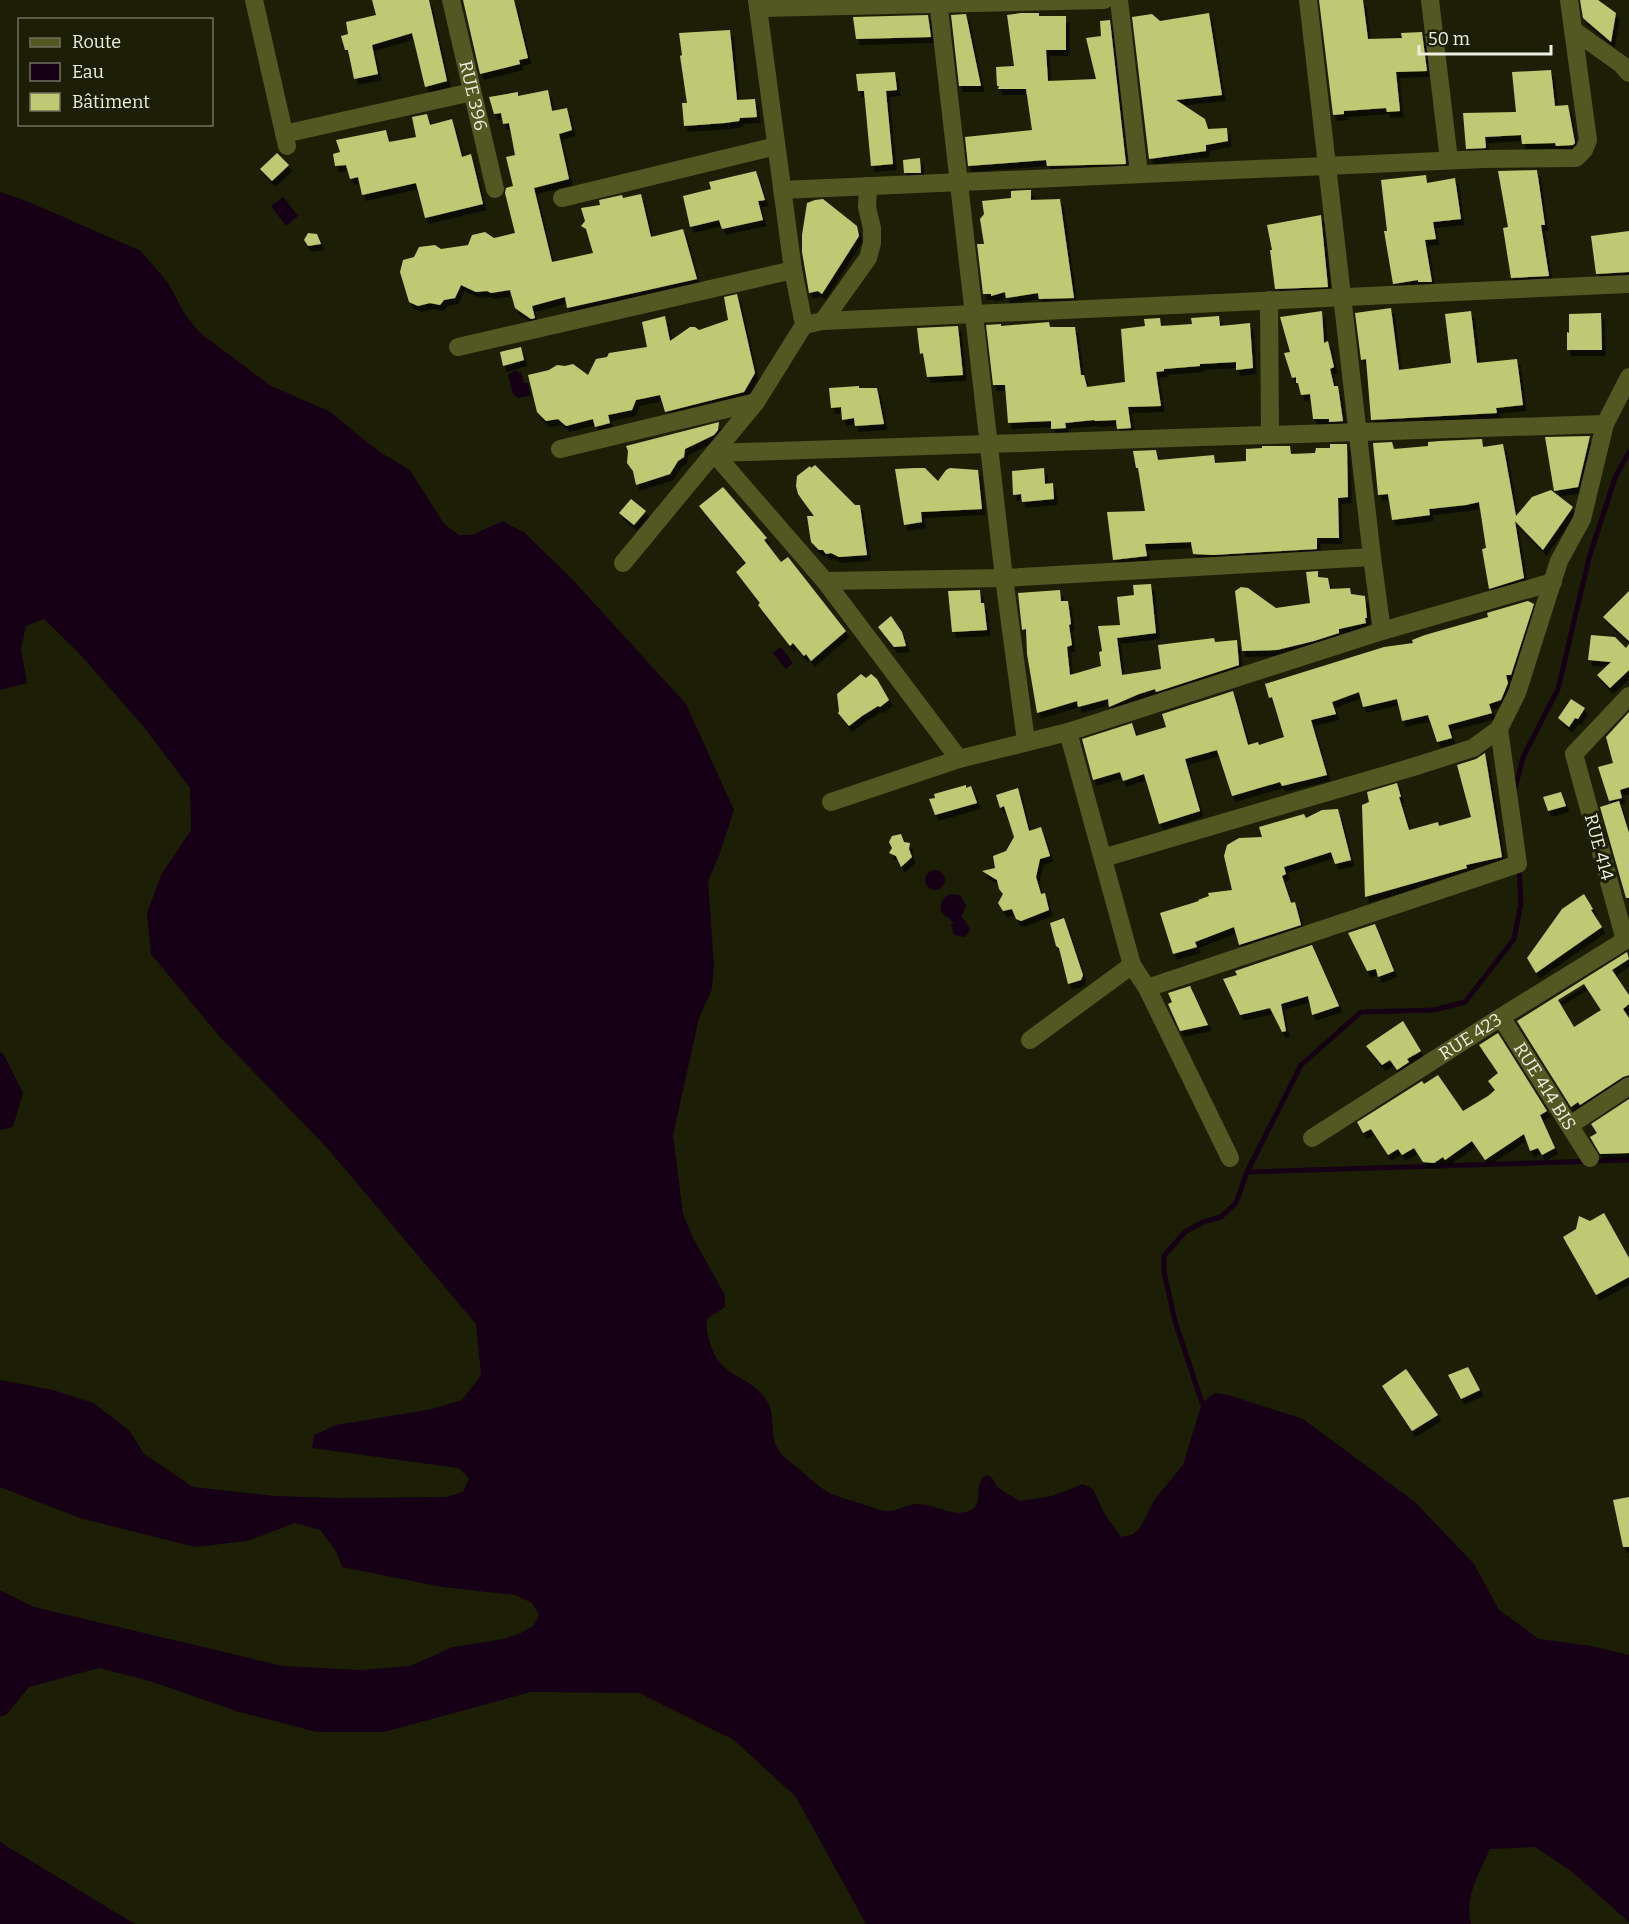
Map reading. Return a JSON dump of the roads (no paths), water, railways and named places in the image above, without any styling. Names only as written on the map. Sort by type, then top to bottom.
[{"type":"street","points":[[254,0],[286,140],[472,92]]},
{"type":"street","name":"RUE 396","points":[[450,0],[495,189]]},
{"type":"street","points":[[623,563],[756,402],[804,325],[793,270],[757,4],[1104,0]]},
{"type":"street","points":[[1119,0],[1139,174]]},
{"type":"street","points":[[1308,0],[1382,631]]},
{"type":"street","points":[[1430,0],[1449,160]]},
{"type":"street","points":[[782,190],[1449,160],[1576,158],[1584,150],[1588,140],[1569,0]]},
{"type":"street","points":[[938,2],[988,444],[1026,741]]},
{"type":"street","points":[[1573,30],[1621,64],[1629,73]]},
{"type":"street","points":[[562,198],[776,146]]},
{"type":"street","points":[[823,321],[868,258],[872,243],[872,228],[867,207],[867,186]]},
{"type":"street","points":[[458,347],[793,270]]},
{"type":"street","points":[[804,325],[823,321],[1629,284]]},
{"type":"street","points":[[1269,300],[1270,435]]},
{"type":"street","points":[[1103,858],[1473,748],[1500,729],[1517,693],[1559,561],[1582,519],[1605,424],[1629,377]]},
{"type":"street","points":[[560,449],[756,402]]},
{"type":"street","points":[[714,453],[1605,424]]},
{"type":"street","points":[[714,453],[825,581],[959,759]]},
{"type":"street","points":[[825,581],[1004,578],[1372,557]]},
{"type":"street","points":[[831,802],[959,759],[1068,732],[1382,631],[1552,582]]},
{"type":"street","name":"RUE 414","points":[[1627,939],[1574,754],[1629,696]]},
{"type":"street","points":[[1147,988],[1518,864],[1500,729]]},
{"type":"street","points":[[1068,732],[1132,965],[1147,988],[1230,1158]]},
{"type":"street","name":"RUE 423","points":[[1312,1138],[1627,939]]},
{"type":"street","points":[[1030,1040],[1132,965]]},
{"type":"street","name":"RUE 414 BIS","points":[[1501,1017],[1590,1158]]},
{"type":"street","points":[[1570,1125],[1629,1086]]},
{"type":"water","points":[[0,192],[29,202],[141,251],[168,283],[186,316],[200,333],[271,386],[329,411],[378,451],[410,470],[444,524],[459,535],[472,535],[503,521],[525,533],[573,580],[686,704],[734,810],[708,881],[714,965],[712,989],[699,1018],[673,1135],[683,1214],[693,1238],[725,1295],[725,1307],[708,1318],[706,1326],[714,1353],[727,1370],[751,1385],[767,1401],[771,1412],[775,1443],[782,1455],[828,1492],[884,1511],[918,1504],[958,1513],[971,1510],[977,1503],[980,1484],[986,1475],[992,1478],[998,1488],[1020,1501],[1052,1496],[1083,1484],[1093,1489],[1104,1513],[1121,1537],[1132,1535],[1140,1528],[1155,1499],[1183,1465],[1202,1403],[1215,1393],[1303,1419],[1415,1502],[1474,1564],[1499,1610],[1539,1639],[1591,1646],[1629,1655],[1629,1922],[1571,1871],[1535,1847],[1490,1849],[1471,1895],[1469,1914],[1471,1924],[866,1924],[796,1797],[734,1740],[639,1693],[531,1692],[384,1732],[317,1732],[239,1712],[150,1681],[99,1668],[29,1687],[6,1715],[0,1717],[0,1590],[34,1607],[283,1666],[360,1670],[410,1666],[453,1647],[504,1639],[534,1625],[539,1615],[532,1603],[515,1595],[442,1587],[342,1567],[336,1551],[320,1530],[295,1523],[247,1541],[195,1547],[80,1518],[0,1487],[0,1380],[53,1390],[93,1403],[129,1430],[144,1454],[193,1487],[275,1496],[446,1497],[463,1492],[469,1478],[458,1468],[312,1448],[314,1435],[336,1425],[432,1409],[462,1400],[481,1375],[476,1324],[328,1149],[220,1037],[151,954],[147,913],[161,875],[191,830],[190,788],[143,726],[78,652],[44,619],[26,626],[21,649],[27,683],[0,690]]},
{"type":"water","points":[[283,197],[298,216],[286,226],[271,206]]},
{"type":"water","points":[[516,370],[518,373],[521,372],[524,383],[528,383],[531,395],[519,398],[513,395],[508,375]]},
{"type":"water","points":[[781,647],[793,663],[786,669],[773,653]]},
{"type":"water","points":[[935,870],[942,873],[945,880],[942,887],[935,890],[928,887],[925,880],[928,873]]},
{"type":"water","points":[[950,894],[960,895],[966,905],[962,916],[970,930],[964,937],[954,935],[951,925],[954,923],[941,912],[942,902]]},
{"type":"water","points":[[0,1052],[4,1055],[23,1093],[13,1127],[0,1130]]},
{"type":"water","points":[[0,1842],[133,1923],[135,1924],[0,1924]]},
{"type":"waterway","points":[[1514,793],[1523,757],[1558,689],[1589,558],[1615,478],[1629,452]]},
{"type":"waterway","points":[[1209,1404],[1202,1403],[1175,1321],[1164,1272],[1164,1256],[1185,1232],[1203,1222],[1221,1217],[1236,1203],[1247,1172],[1301,1065],[1361,1012],[1434,1010],[1465,1002],[1514,939],[1521,903],[1519,868]]},
{"type":"waterway","points":[[1247,1172],[1629,1160]]}]
